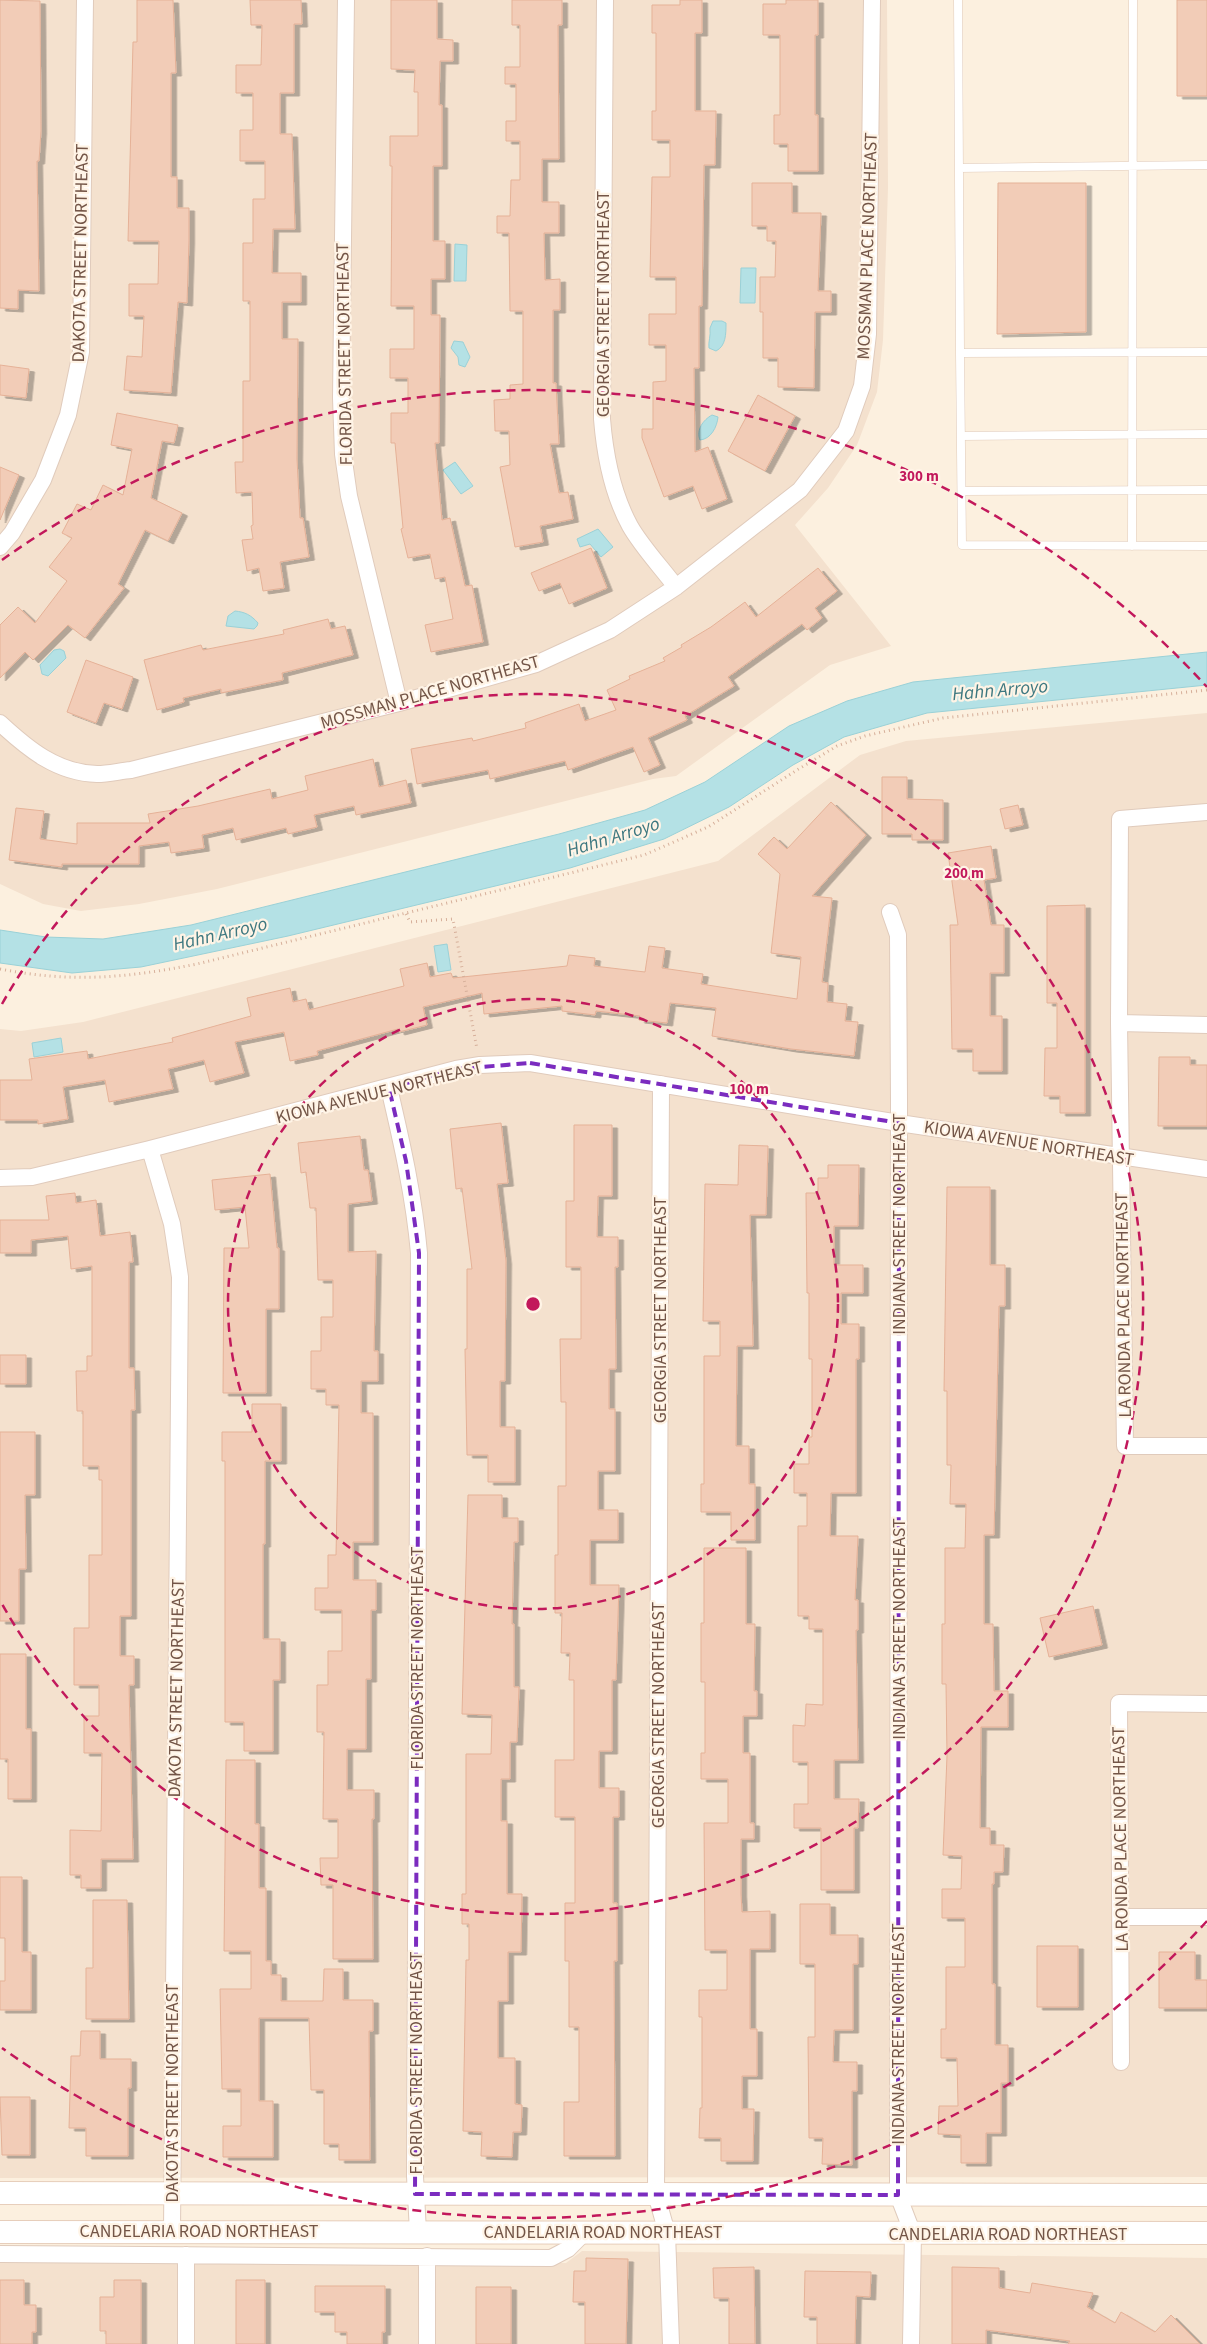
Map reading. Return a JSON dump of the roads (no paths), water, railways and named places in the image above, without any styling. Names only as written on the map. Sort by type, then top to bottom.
[{"type":"main road","points":[[0,2193],[1207,2196]]},
{"type":"main road","name":"CANDELARIA ROAD NORTHEAST","points":[[0,2232],[1207,2233]]},
{"type":"street","name":"DAKOTA STREET NORTHEAST","points":[[0,547],[12,533],[43,480],[68,415],[81,352],[85,0]]},
{"type":"street","name":"FLORIDA STREET NORTHEAST","points":[[346,0],[341,398],[343,454],[349,496],[399,703]]},
{"type":"street","name":"GEORGIA STREET NORTHEAST","points":[[605,0],[602,419],[605,454],[615,492],[630,526],[676,587]]},
{"type":"street","name":"MOSSMAN PLACE NORTHEAST","points":[[0,723],[25,746],[56,766],[96,774],[131,770],[399,703],[536,664],[610,630],[676,587],[800,490],[846,430],[862,386],[868,334],[872,0]]},
{"type":"street","name":"LA RONDA PLACE NORTHEAST","points":[[1207,812],[1120,819],[1119,1023],[1125,1446],[1207,1446]]},
{"type":"street","name":"INDIANA STREET NORTHEAST","points":[[890,912],[898,935],[898,2194],[913,2234],[911,2344]]},
{"type":"street","points":[[1119,1023],[1207,1025]]},
{"type":"street","name":"KIOWA AVENUE NORTHEAST","points":[[0,1178],[32,1178],[389,1088],[456,1069],[480,1064],[530,1063],[899,1123],[1207,1169]]},
{"type":"street","name":"GEORGIA STREET NORTHEAST","points":[[661,1084],[656,2194],[667,2233],[671,2344]]},
{"type":"street","name":"FLORIDA STREET NORTHEAST","points":[[389,1088],[406,1160],[415,1213],[419,1253],[415,2194],[418,2232]]},
{"type":"street","name":"DAKOTA STREET NORTHEAST","points":[[150,1149],[172,1224],[180,1277],[172,2231]]},
{"type":"street","name":"LA RONDA PLACE NORTHEAST","points":[[1121,2062],[1118,1703],[1207,1704]]},
{"type":"street","points":[[1121,1917],[1207,1918]]},
{"type":"street","points":[[0,2254],[552,2258],[568,2249],[585,2232]]},
{"type":"street","points":[[186,2255],[186,2344]]},
{"type":"street","points":[[427,2256],[427,2344]]},
{"type":"lane","points":[[958,0],[962,545],[1207,546]]},
{"type":"lane","points":[[1132,546],[1134,352],[1133,0]]},
{"type":"lane","points":[[959,168],[1207,165]]},
{"type":"lane","points":[[960,353],[1207,352]]},
{"type":"lane","points":[[961,436],[1207,434]]},
{"type":"lane","points":[[962,491],[1207,490]]},
{"type":"water","points":[[455,244],[467,245],[466,281],[454,281]]},
{"type":"water","points":[[741,268],[756,268],[755,303],[740,303]]},
{"type":"water","points":[[713,321],[726,323],[724,343],[716,351],[709,348],[710,328]]},
{"type":"water","points":[[454,341],[463,342],[470,357],[465,367],[459,365],[458,357],[451,348]]},
{"type":"water","points":[[712,415],[718,417],[715,428],[710,435],[700,440],[701,426]]},
{"type":"water","points":[[455,462],[473,486],[461,494],[443,470]]},
{"type":"water","points":[[598,529],[613,547],[601,557],[590,544],[580,547],[577,539]]},
{"type":"water","points":[[235,611],[250,616],[258,623],[257,626],[254,629],[226,626],[228,616]]},
{"type":"water","points":[[60,649],[64,651],[66,658],[48,676],[42,674],[40,665],[54,650]]},
{"type":"water","name":"Hahn Arroyo","points":[[1207,652],[1207,685],[927,713],[844,737],[793,765],[729,807],[664,839],[570,868],[288,936],[141,967],[72,973],[0,963],[0,930],[46,937],[103,939],[191,925],[559,834],[645,810],[705,782],[789,726],[847,701],[913,682]]},
{"type":"water","points":[[447,944],[451,970],[438,972],[434,946]]},
{"type":"water","points":[[61,1038],[63,1052],[34,1057],[32,1043]]}]
